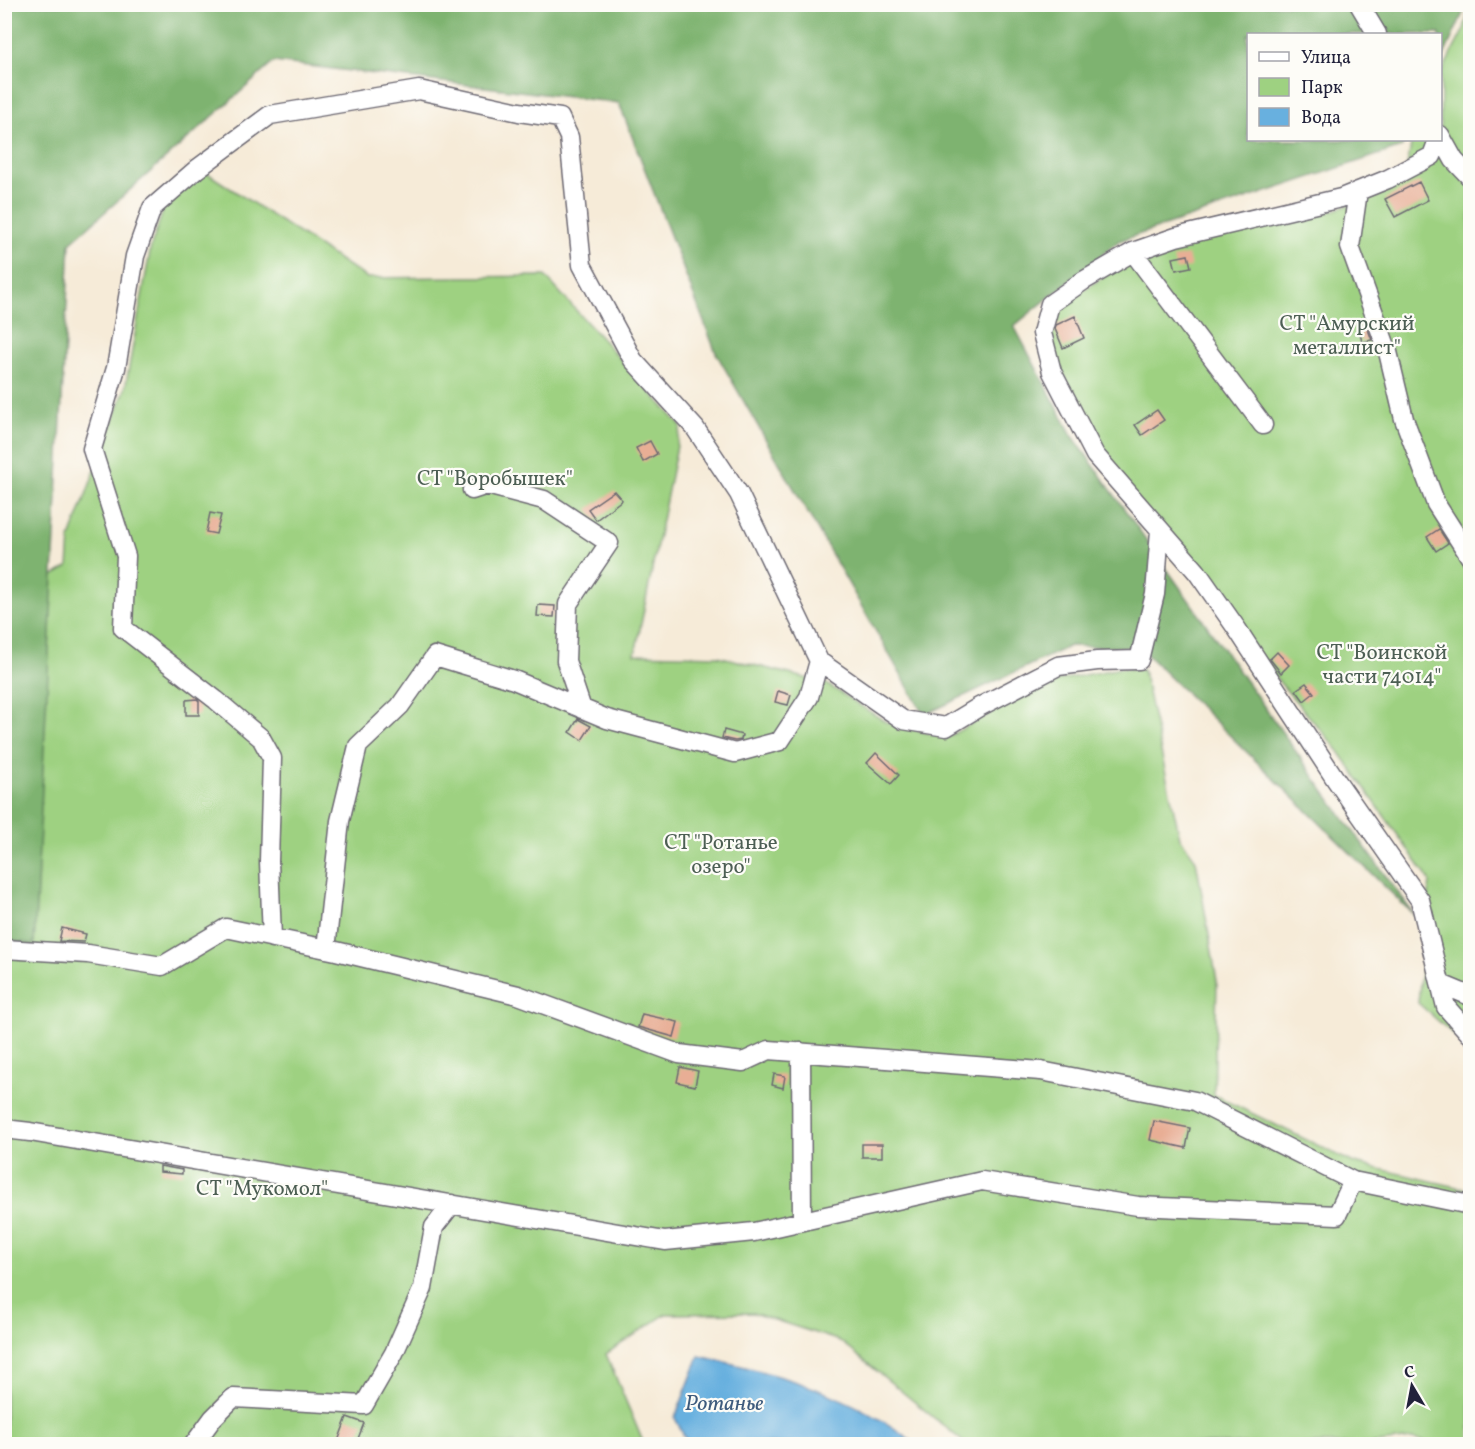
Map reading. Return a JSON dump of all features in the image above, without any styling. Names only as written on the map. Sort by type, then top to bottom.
[{"type":"street","points":[[1359,4],[1376,33]]},
{"type":"street","points":[[272,938],[269,861],[272,758],[261,738],[216,699],[123,628],[126,556],[92,449],[116,368],[135,256],[152,208],[197,169],[270,115],[419,90],[519,112],[560,118],[569,137],[582,265],[633,360],[695,428],[739,494],[819,661],[903,720],[946,727],[1058,666],[1097,661],[1139,660],[1155,594],[1160,530]]},
{"type":"street","points":[[1442,139],[1454,160],[1470,177]]},
{"type":"street","points":[[1438,141],[1432,156],[1388,179],[1341,198],[1176,237],[1132,252],[1050,304],[1042,333],[1052,372],[1095,455],[1203,581],[1336,780],[1420,900],[1446,1007],[1470,1034]]},
{"type":"street","points":[[1358,191],[1350,247],[1389,352],[1404,419],[1436,504],[1470,557]]},
{"type":"street","points":[[1132,252],[1263,424]]},
{"type":"street","points":[[472,490],[487,485],[544,500],[609,543],[568,604],[566,661],[582,709]]},
{"type":"street","points":[[326,949],[340,821],[358,746],[400,706],[435,656],[514,680],[607,719],[735,753],[780,741],[809,697],[819,661]]},
{"type":"street","points":[[4,949],[88,954],[162,966],[226,928],[518,994],[679,1054],[743,1062],[769,1050],[1041,1071],[1195,1101],[1353,1181],[1470,1205]]},
{"type":"street","points":[[1441,984],[1470,996]]},
{"type":"street","points":[[801,1052],[802,1221]]},
{"type":"street","points":[[4,1129],[665,1241],[754,1232],[982,1181],[1138,1206],[1337,1215],[1353,1181]]},
{"type":"street","points":[[194,1444],[213,1418],[233,1398],[364,1405],[394,1353],[423,1288],[434,1227],[452,1204]]},
{"type":"green space","points":[[4,5],[1464,5],[1464,11],[1442,60],[1442,33],[1247,33],[1247,141],[1405,141],[1402,147],[1119,241],[1014,326],[1072,435],[1415,916],[1140,648],[1070,646],[924,715],[716,353],[619,103],[274,62],[70,243],[34,945],[5,939]]},
{"type":"green space","points":[[1470,6],[1470,1049],[1418,1003],[1430,881],[1338,750],[1281,684],[1105,460],[1050,347],[1054,309],[1130,260],[1161,249],[1319,215],[1376,196],[1404,181],[1412,141],[1442,141],[1442,72],[1464,29]]},
{"type":"green space","points":[[204,171],[367,278],[545,276],[681,426],[635,654],[718,656],[825,683],[886,722],[946,738],[1045,683],[1120,668],[1143,670],[1180,838],[1196,860],[1217,981],[1214,1095],[1354,1163],[1470,1190],[1470,1444],[1436,1444],[1412,1439],[1372,1444],[966,1444],[840,1341],[753,1313],[666,1314],[606,1354],[644,1444],[5,1444],[4,676],[8,602],[68,567],[70,538],[125,389],[151,246],[166,202]]},
{"type":"water","name":"Ротанье","points":[[699,1356],[757,1370],[813,1388],[866,1412],[916,1444],[688,1444],[675,1418]]},
{"type":"building","points":[[1419,182],[1428,200],[1395,217],[1385,199]]},
{"type":"building","points":[[1188,255],[1191,267],[1176,270],[1173,258]]},
{"type":"building","points":[[1075,316],[1084,338],[1063,348],[1055,329],[1056,325]]},
{"type":"building","points":[[1367,327],[1372,340],[1362,342],[1359,329]]},
{"type":"building","points":[[1157,410],[1164,420],[1142,435],[1135,425]]},
{"type":"building","points":[[650,441],[657,454],[643,462],[636,448]]},
{"type":"building","points":[[614,491],[622,500],[596,520],[588,509]]},
{"type":"building","points":[[210,513],[221,515],[216,534],[206,532]]},
{"type":"building","points":[[1439,529],[1448,543],[1436,551],[1427,537]]},
{"type":"building","points":[[538,605],[555,606],[554,617],[537,616]]},
{"type":"building","points":[[1277,652],[1289,665],[1281,673],[1270,659]]},
{"type":"building","points":[[1306,683],[1314,693],[1304,701],[1296,690]]},
{"type":"building","points":[[778,691],[791,695],[788,705],[775,702]]},
{"type":"building","points":[[197,699],[199,715],[186,715],[186,700]]},
{"type":"building","points":[[578,719],[591,726],[582,740],[570,732]]},
{"type":"building","points":[[724,730],[742,735],[741,740],[722,738]]},
{"type":"building","points":[[876,753],[899,775],[891,784],[867,763]]},
{"type":"building","points":[[62,928],[86,934],[84,942],[59,941]]},
{"type":"building","points":[[642,1014],[678,1022],[674,1037],[638,1027]]},
{"type":"building","points":[[680,1067],[698,1071],[695,1086],[677,1082]]},
{"type":"building","points":[[774,1074],[785,1076],[783,1088],[772,1085]]},
{"type":"building","points":[[1154,1121],[1190,1128],[1186,1148],[1150,1140]]},
{"type":"building","points":[[862,1144],[882,1144],[882,1157],[862,1157]]},
{"type":"building","points":[[160,1166],[182,1170],[182,1174],[160,1172]]},
{"type":"building","points":[[347,1417],[364,1423],[356,1444],[337,1444]]},
{"type":"park label","name":"СТ \"Амурский металлист\"","points":[[1347,336]]},
{"type":"park label","name":"СТ \"Воробышек\"","points":[[495,479]]},
{"type":"park label","name":"СТ \"Воинской части 74014\"","points":[[1382,665]]},
{"type":"park label","name":"СТ \"Ротанье озеро\"","points":[[721,855]]},
{"type":"park label","name":"СТ \"Мукомол\"","points":[[262,1189]]}]
